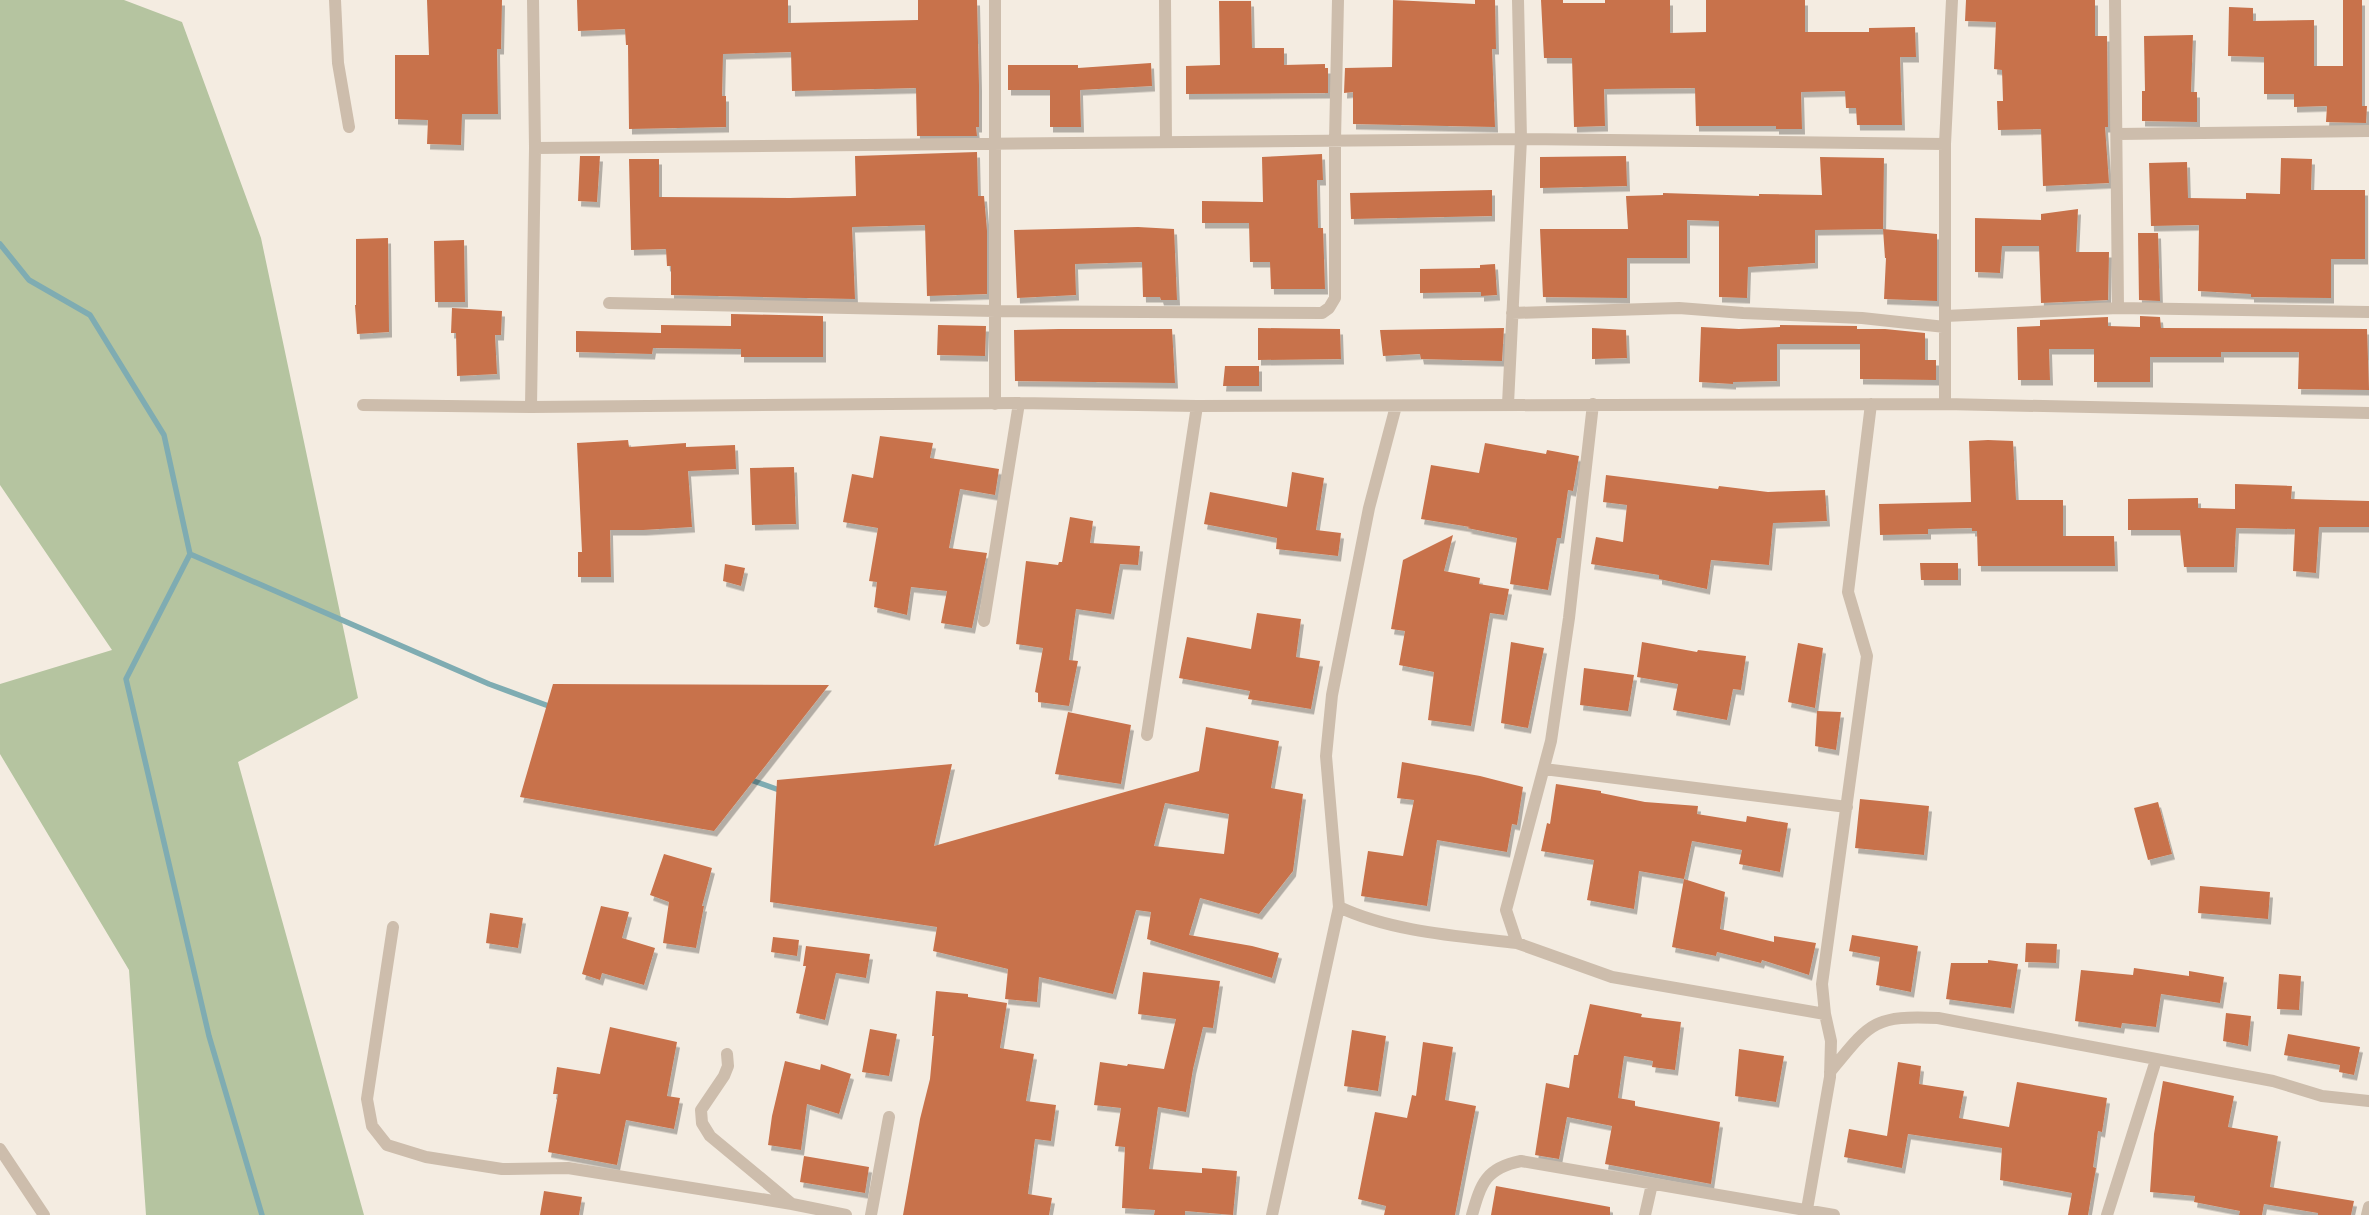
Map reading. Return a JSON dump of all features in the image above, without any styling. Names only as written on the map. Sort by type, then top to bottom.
[{"type":"street","points":[[336,0],[338,63],[349,127]]},
{"type":"street","points":[[531,407],[534,148],[532,0]]},
{"type":"street","points":[[995,0],[995,404]]},
{"type":"street","points":[[1165,0],[1166,142]]},
{"type":"street","points":[[609,302],[995,311],[1322,313],[1329,308],[1335,298],[1335,140],[1338,0]]},
{"type":"street","points":[[1508,404],[1521,139],[1518,0]]},
{"type":"street","points":[[1945,404],[1945,144],[1952,0]]},
{"type":"street","points":[[2115,0],[2118,308]]},
{"type":"street","points":[[2117,134],[2369,131]]},
{"type":"street","points":[[534,148],[1521,139],[1945,144]]},
{"type":"street","points":[[1512,313],[1679,308],[1743,313],[1945,321],[2118,308],[2369,312]]},
{"type":"street","points":[[363,405],[531,407],[1019,403],[1197,406],[1945,404],[2369,413]]},
{"type":"street","points":[[984,621],[1019,403]]},
{"type":"street","points":[[1517,943],[1506,910],[1551,741],[1569,618],[1593,404]]},
{"type":"street","points":[[1806,1213],[1830,1072],[1831,1041],[1824,1014],[1822,984],[1867,656],[1848,592],[1871,404]]},
{"type":"street","points":[[1147,735],[1197,406]]},
{"type":"street","points":[[1272,1215],[1339,907],[1326,756],[1332,695],[1370,508],[1396,406]]},
{"type":"street","points":[[1544,769],[1847,807]]},
{"type":"street","points":[[1339,907],[1365,920],[1452,935],[1517,943],[1612,977],[1824,1014]]},
{"type":"street","points":[[393,927],[367,1100],[372,1126],[387,1145],[426,1157],[502,1169],[568,1168],[792,1204],[846,1215]]},
{"type":"street","points":[[1830,1072],[1861,1034],[1880,1021],[1903,1016],[1938,1018],[2273,1082],[2322,1096],[2369,1101]]},
{"type":"street","points":[[728,1054],[728,1066],[724,1076],[701,1110],[702,1123],[710,1136],[792,1204]]},
{"type":"street","points":[[2107,1215],[2156,1060]]},
{"type":"street","points":[[871,1215],[889,1117]]},
{"type":"street","points":[[0,1149],[44,1215]]},
{"type":"street","points":[[1472,1215],[1480,1188],[1489,1174],[1505,1164],[1521,1161],[1806,1213],[1834,1215]]},
{"type":"street","points":[[1645,1215],[1652,1184]]},
{"type":"street","points":[[2367,1215],[2369,1207]]},
{"type":"green space","points":[[0,0],[124,0],[182,22],[261,238],[358,698],[238,762],[364,1215],[146,1215],[129,970],[0,754],[0,684],[112,650],[0,485]]},
{"type":"building","points":[[427,0],[502,0],[501,49],[497,49],[498,114],[462,114],[461,145],[427,144],[428,120],[395,119],[395,55],[429,55]]},
{"type":"building","points":[[577,0],[788,0],[788,23],[918,20],[918,0],[977,0],[979,127],[976,127],[977,136],[917,136],[916,88],[792,91],[791,52],[723,54],[722,96],[726,96],[726,127],[629,129],[628,45],[626,45],[625,29],[578,31]]},
{"type":"building","points":[[1393,0],[1475,4],[1475,0],[1495,0],[1496,49],[1492,49],[1495,127],[1353,124],[1353,92],[1344,93],[1345,68],[1392,67]]},
{"type":"building","points":[[1541,0],[1563,0],[1563,3],[1605,3],[1605,0],[1670,0],[1670,33],[1706,32],[1706,0],[1805,0],[1805,32],[1869,32],[1869,28],[1915,27],[1916,57],[1900,57],[1902,125],[1857,125],[1856,108],[1846,108],[1845,91],[1801,92],[1802,129],[1776,129],[1776,126],[1696,126],[1695,88],[1604,89],[1605,126],[1574,127],[1572,58],[1544,58]]},
{"type":"building","points":[[1966,0],[2095,0],[2095,36],[2107,36],[2108,127],[2105,127],[2109,183],[2043,186],[2041,129],[1998,130],[1997,101],[2003,101],[2002,70],[1994,69],[1996,22],[1965,21]]},
{"type":"building","points":[[2343,0],[2362,0],[2362,106],[2367,106],[2366,123],[2326,122],[2327,106],[2294,107],[2294,94],[2264,94],[2264,57],[2228,56],[2229,7],[2253,8],[2253,21],[2314,20],[2314,66],[2343,66]]},
{"type":"building","points":[[1219,1],[1251,1],[1252,48],[1284,48],[1284,65],[1325,64],[1325,68],[1328,68],[1328,93],[1186,94],[1186,66],[1220,65]]},
{"type":"building","points":[[2193,35],[2191,92],[2197,92],[2197,122],[2142,121],[2142,91],[2145,91],[2144,36]]},
{"type":"building","points":[[1151,63],[1152,86],[1080,90],[1081,127],[1050,127],[1050,90],[1008,90],[1008,65],[1078,65],[1078,68]]},
{"type":"building","points":[[977,152],[978,196],[984,196],[987,231],[987,294],[927,296],[925,225],[852,227],[855,299],[671,295],[671,266],[667,266],[666,249],[631,250],[629,159],[659,159],[659,197],[790,198],[856,196],[855,156]]},
{"type":"building","points":[[1322,154],[1323,180],[1317,180],[1318,228],[1323,228],[1325,289],[1271,289],[1270,262],[1250,262],[1249,223],[1202,223],[1202,201],[1263,202],[1262,157]]},
{"type":"building","points":[[580,156],[600,156],[597,202],[578,201]]},
{"type":"building","points":[[1626,156],[1627,186],[1540,188],[1540,157]]},
{"type":"building","points":[[1820,157],[1884,158],[1883,229],[1815,230],[1815,263],[1748,267],[1747,298],[1719,297],[1719,221],[1687,220],[1687,258],[1627,258],[1627,298],[1543,297],[1540,229],[1628,229],[1626,196],[1663,195],[1663,193],[1759,196],[1759,194],[1822,195]]},
{"type":"building","points":[[2281,158],[2312,159],[2311,190],[2365,190],[2365,259],[2331,259],[2331,298],[2251,297],[2251,294],[2198,291],[2199,225],[2151,226],[2149,163],[2187,162],[2188,198],[2246,199],[2246,193],[2280,194]]},
{"type":"building","points":[[1492,190],[1492,216],[1351,219],[1350,193]]},
{"type":"building","points":[[2078,209],[2076,252],[2109,252],[2108,300],[2041,303],[2039,246],[2002,246],[2000,273],[1975,272],[1975,218],[2041,220],[2041,214]]},
{"type":"building","points":[[1138,227],[1174,229],[1177,300],[1143,297],[1142,262],[1075,264],[1076,295],[1017,298],[1014,230]]},
{"type":"building","points":[[1883,229],[1937,234],[1937,301],[1884,299],[1886,258]]},
{"type":"building","points":[[2138,233],[2158,233],[2160,301],[2139,300]]},
{"type":"building","points":[[388,238],[389,332],[357,334],[355,305],[356,239]]},
{"type":"building","points":[[464,240],[465,302],[435,302],[434,241]]},
{"type":"building","points":[[1495,264],[1497,295],[1481,296],[1481,292],[1420,293],[1420,269],[1480,268],[1480,265]]},
{"type":"building","points":[[452,308],[502,311],[501,335],[495,335],[497,374],[457,376],[456,333],[451,333]]},
{"type":"building","points":[[731,314],[823,316],[823,357],[741,357],[741,349],[653,348],[652,354],[576,352],[576,331],[661,333],[661,325],[731,326]]},
{"type":"building","points":[[2140,316],[2160,317],[2161,328],[2367,329],[2369,390],[2298,389],[2299,352],[2221,352],[2221,357],[2150,357],[2150,382],[2094,382],[2094,349],[2049,349],[2050,380],[2018,380],[2017,327],[2040,326],[2040,320],[2108,317],[2108,326],[2140,327]]},
{"type":"building","points":[[938,325],[986,326],[985,356],[937,355]]},
{"type":"building","points":[[1780,325],[1857,326],[1857,329],[1885,329],[1925,333],[1925,360],[1936,360],[1936,380],[1860,379],[1860,344],[1777,344],[1777,381],[1733,382],[1733,384],[1699,382],[1701,327],[1739,329],[1780,327]]},
{"type":"building","points":[[1258,328],[1340,329],[1341,359],[1258,360]]},
{"type":"building","points":[[1504,328],[1502,361],[1421,359],[1420,354],[1383,356],[1380,330]]},
{"type":"building","points":[[1592,328],[1626,330],[1627,358],[1592,359]]},
{"type":"building","points":[[1172,329],[1175,383],[1015,381],[1014,330]]},
{"type":"building","points":[[1225,366],[1259,366],[1259,386],[1223,386]]},
{"type":"building","points":[[880,436],[933,443],[930,458],[999,469],[995,495],[960,489],[949,548],[987,553],[972,628],[941,623],[947,591],[911,587],[907,615],[874,607],[877,582],[869,581],[878,528],[843,522],[852,474],[873,478]]},
{"type":"building","points":[[628,440],[629,447],[686,443],[686,447],[735,445],[736,469],[688,471],[692,527],[610,530],[611,577],[578,577],[578,552],[582,552],[577,443]]},
{"type":"building","points":[[1969,441],[2013,441],[2016,500],[2063,500],[2063,536],[2114,536],[2115,566],[1978,566],[1977,531],[1972,531],[1972,528],[1928,529],[1928,534],[1880,535],[1879,504],[1971,502]]},
{"type":"building","points":[[1485,443],[1546,454],[1547,450],[1579,456],[1573,491],[1568,490],[1561,538],[1557,538],[1548,590],[1510,584],[1517,538],[1467,528],[1470,527],[1421,519],[1431,465],[1479,473]]},
{"type":"building","points":[[794,467],[796,524],[752,525],[750,468]]},
{"type":"building","points":[[1292,472],[1324,478],[1316,530],[1341,533],[1338,556],[1276,549],[1277,538],[1204,524],[1210,492],[1287,507]]},
{"type":"building","points":[[1606,475],[1718,489],[1719,486],[1768,492],[1825,490],[1827,521],[1773,523],[1769,565],[1711,560],[1707,589],[1659,579],[1659,575],[1591,564],[1596,537],[1623,542],[1627,505],[1603,502]]},
{"type":"building","points":[[2235,484],[2292,486],[2291,499],[2369,501],[2369,527],[2319,527],[2316,573],[2293,571],[2295,529],[2236,528],[2234,567],[2184,567],[2180,530],[2128,530],[2128,499],[2198,498],[2198,508],[2235,509]]},
{"type":"building","points":[[1070,517],[1093,521],[1090,543],[1140,546],[1138,565],[1120,564],[1111,614],[1076,609],[1069,660],[1078,661],[1069,706],[1038,702],[1038,693],[1035,692],[1043,648],[1016,644],[1026,561],[1058,565],[1059,562],[1062,562]]},
{"type":"building","points":[[1453,535],[1444,571],[1480,578],[1479,584],[1509,589],[1504,615],[1490,613],[1471,726],[1428,720],[1434,672],[1399,665],[1405,631],[1391,629],[1403,560]]},
{"type":"building","points":[[1920,563],[1958,563],[1958,580],[1921,580]]},
{"type":"building","points":[[725,564],[745,568],[741,586],[723,581]]},
{"type":"building","points":[[1257,613],[1301,619],[1296,657],[1320,661],[1311,709],[1248,699],[1250,691],[1179,678],[1187,637],[1251,649]]},
{"type":"building","points":[[1511,642],[1544,648],[1528,728],[1501,723]]},
{"type":"building","points":[[1642,642],[1697,652],[1698,650],[1746,656],[1741,690],[1733,689],[1727,720],[1673,710],[1678,684],[1637,677]]},
{"type":"building","points":[[1798,643],[1823,648],[1815,708],[1788,702]]},
{"type":"building","points":[[1584,668],[1634,675],[1628,711],[1580,705]]},
{"type":"building","points":[[553,684],[829,685],[714,831],[520,797]]},
{"type":"building","points":[[1817,711],[1841,712],[1836,750],[1815,746]]},
{"type":"building","points":[[1068,712],[1131,725],[1121,784],[1055,774]]},
{"type":"building","points":[[1206,727],[1279,741],[1271,788],[1303,794],[1293,871],[1259,914],[1200,898],[1189,935],[1252,946],[1279,953],[1272,978],[1147,939],[1151,912],[1136,910],[1113,994],[1039,977],[1037,1002],[1005,999],[1008,969],[933,951],[937,927],[770,902],[777,780],[952,764],[934,846],[1199,771]],"holes":[[[1165,803],[1229,814],[1224,854],[1154,846]]]},
{"type":"building","points":[[1402,762],[1480,776],[1523,787],[1517,825],[1512,824],[1507,852],[1437,840],[1427,906],[1361,896],[1368,851],[1403,856],[1414,800],[1397,798]]},
{"type":"building","points":[[1556,784],[1601,791],[1601,793],[1645,802],[1698,806],[1697,814],[1746,822],[1747,816],[1788,823],[1780,872],[1739,864],[1742,850],[1692,841],[1684,879],[1639,871],[1634,909],[1587,900],[1594,860],[1541,851],[1547,823],[1550,824]]},
{"type":"building","points":[[1860,799],[1929,806],[1924,855],[1855,848]]},
{"type":"building","points":[[2158,802],[2172,854],[2148,860],[2134,808]]},
{"type":"building","points":[[664,854],[712,868],[702,906],[704,906],[696,948],[663,943],[669,902],[650,895]]},
{"type":"building","points":[[1684,879],[1725,892],[1720,929],[1774,942],[1774,936],[1816,943],[1809,975],[1762,960],[1761,963],[1717,952],[1716,956],[1672,947]]},
{"type":"building","points":[[2200,886],[2270,892],[2268,919],[2198,913]]},
{"type":"building","points":[[601,906],[629,912],[622,938],[655,948],[644,985],[602,973],[600,980],[582,974]]},
{"type":"building","points":[[490,913],[523,918],[518,948],[486,943]]},
{"type":"building","points":[[1852,935],[1918,946],[1911,992],[1876,985],[1880,957],[1849,951]]},
{"type":"building","points":[[773,937],[799,940],[797,956],[771,952]]},
{"type":"building","points":[[2026,943],[2057,944],[2056,963],[2025,962]]},
{"type":"building","points":[[806,946],[870,954],[866,978],[836,973],[825,1020],[796,1013],[806,966],[803,966]]},
{"type":"building","points":[[1988,960],[2018,964],[2011,1008],[1946,999],[1951,963],[1988,963]]},
{"type":"building","points":[[2134,968],[2189,976],[2189,971],[2224,977],[2220,1003],[2161,994],[2156,1027],[2122,1023],[2121,1028],[2075,1021],[2081,970],[2133,975]]},
{"type":"building","points":[[1143,972],[1220,981],[1213,1028],[1203,1027],[1193,1069],[1186,1112],[1158,1107],[1149,1169],[1202,1173],[1202,1168],[1237,1171],[1233,1215],[1185,1211],[1185,1215],[1154,1215],[1155,1210],[1122,1208],[1125,1147],[1115,1146],[1121,1108],[1094,1105],[1100,1062],[1164,1069],[1176,1019],[1138,1014]]},
{"type":"building","points":[[2279,974],[2301,976],[2299,1010],[2277,1009]]},
{"type":"building","points":[[936,991],[968,994],[968,997],[1007,1003],[1000,1048],[1034,1054],[1026,1101],[1056,1105],[1051,1141],[1035,1139],[1028,1194],[1052,1198],[1049,1215],[903,1215],[920,1119],[930,1079]]},
{"type":"building","points":[[1590,1004],[1642,1014],[1641,1017],[1681,1022],[1675,1070],[1652,1067],[1653,1061],[1624,1056],[1618,1098],[1635,1101],[1635,1106],[1720,1122],[1711,1184],[1605,1164],[1612,1126],[1567,1117],[1559,1159],[1535,1155],[1546,1083],[1569,1088],[1574,1055],[1578,1055]]},
{"type":"building","points":[[2226,1013],[2251,1016],[2248,1046],[2223,1041]]},
{"type":"building","points":[[610,1027],[677,1042],[667,1096],[680,1098],[674,1129],[626,1120],[617,1165],[548,1152],[558,1094],[553,1094],[557,1067],[600,1074]]},
{"type":"building","points":[[870,1029],[897,1034],[889,1076],[862,1072]]},
{"type":"building","points":[[1352,1030],[1386,1036],[1378,1091],[1344,1086]]},
{"type":"building","points":[[2288,1034],[2360,1047],[2354,1075],[2339,1072],[2340,1065],[2284,1055]]},
{"type":"building","points":[[1423,1042],[1453,1047],[1445,1100],[1476,1106],[1455,1215],[1384,1215],[1386,1206],[1358,1199],[1375,1112],[1407,1118],[1412,1095],[1416,1096]]},
{"type":"building","points":[[1739,1049],[1784,1056],[1776,1102],[1735,1096]]},
{"type":"building","points":[[785,1061],[820,1070],[821,1064],[851,1074],[839,1114],[807,1104],[801,1150],[768,1145],[772,1116]]},
{"type":"building","points":[[1898,1062],[1921,1066],[1919,1084],[1964,1091],[1959,1118],[2009,1127],[2017,1082],[2107,1098],[2102,1132],[2098,1131],[2093,1167],[2096,1168],[2088,1215],[2068,1215],[2072,1193],[2000,1180],[2002,1148],[1908,1134],[1902,1168],[1844,1157],[1849,1129],[1887,1136]]},
{"type":"building","points":[[2163,1081],[2234,1096],[2228,1127],[2278,1136],[2270,1187],[2354,1201],[2351,1215],[2318,1215],[2318,1213],[2264,1204],[2262,1215],[2239,1215],[2240,1211],[2194,1202],[2195,1196],[2150,1192],[2154,1134]]},
{"type":"building","points":[[804,1156],[869,1167],[865,1193],[800,1182]]},
{"type":"building","points":[[1496,1186],[1610,1207],[1610,1215],[1491,1215]]},
{"type":"building","points":[[544,1191],[582,1197],[579,1215],[540,1215]]},
{"type":"waterway","points":[[0,244],[29,280],[90,315],[164,435],[190,554],[126,679],[209,1036],[262,1215]]},
{"type":"waterway","points":[[190,554],[489,684],[554,708]]},
{"type":"waterway","points":[[748,779],[782,791]]}]
